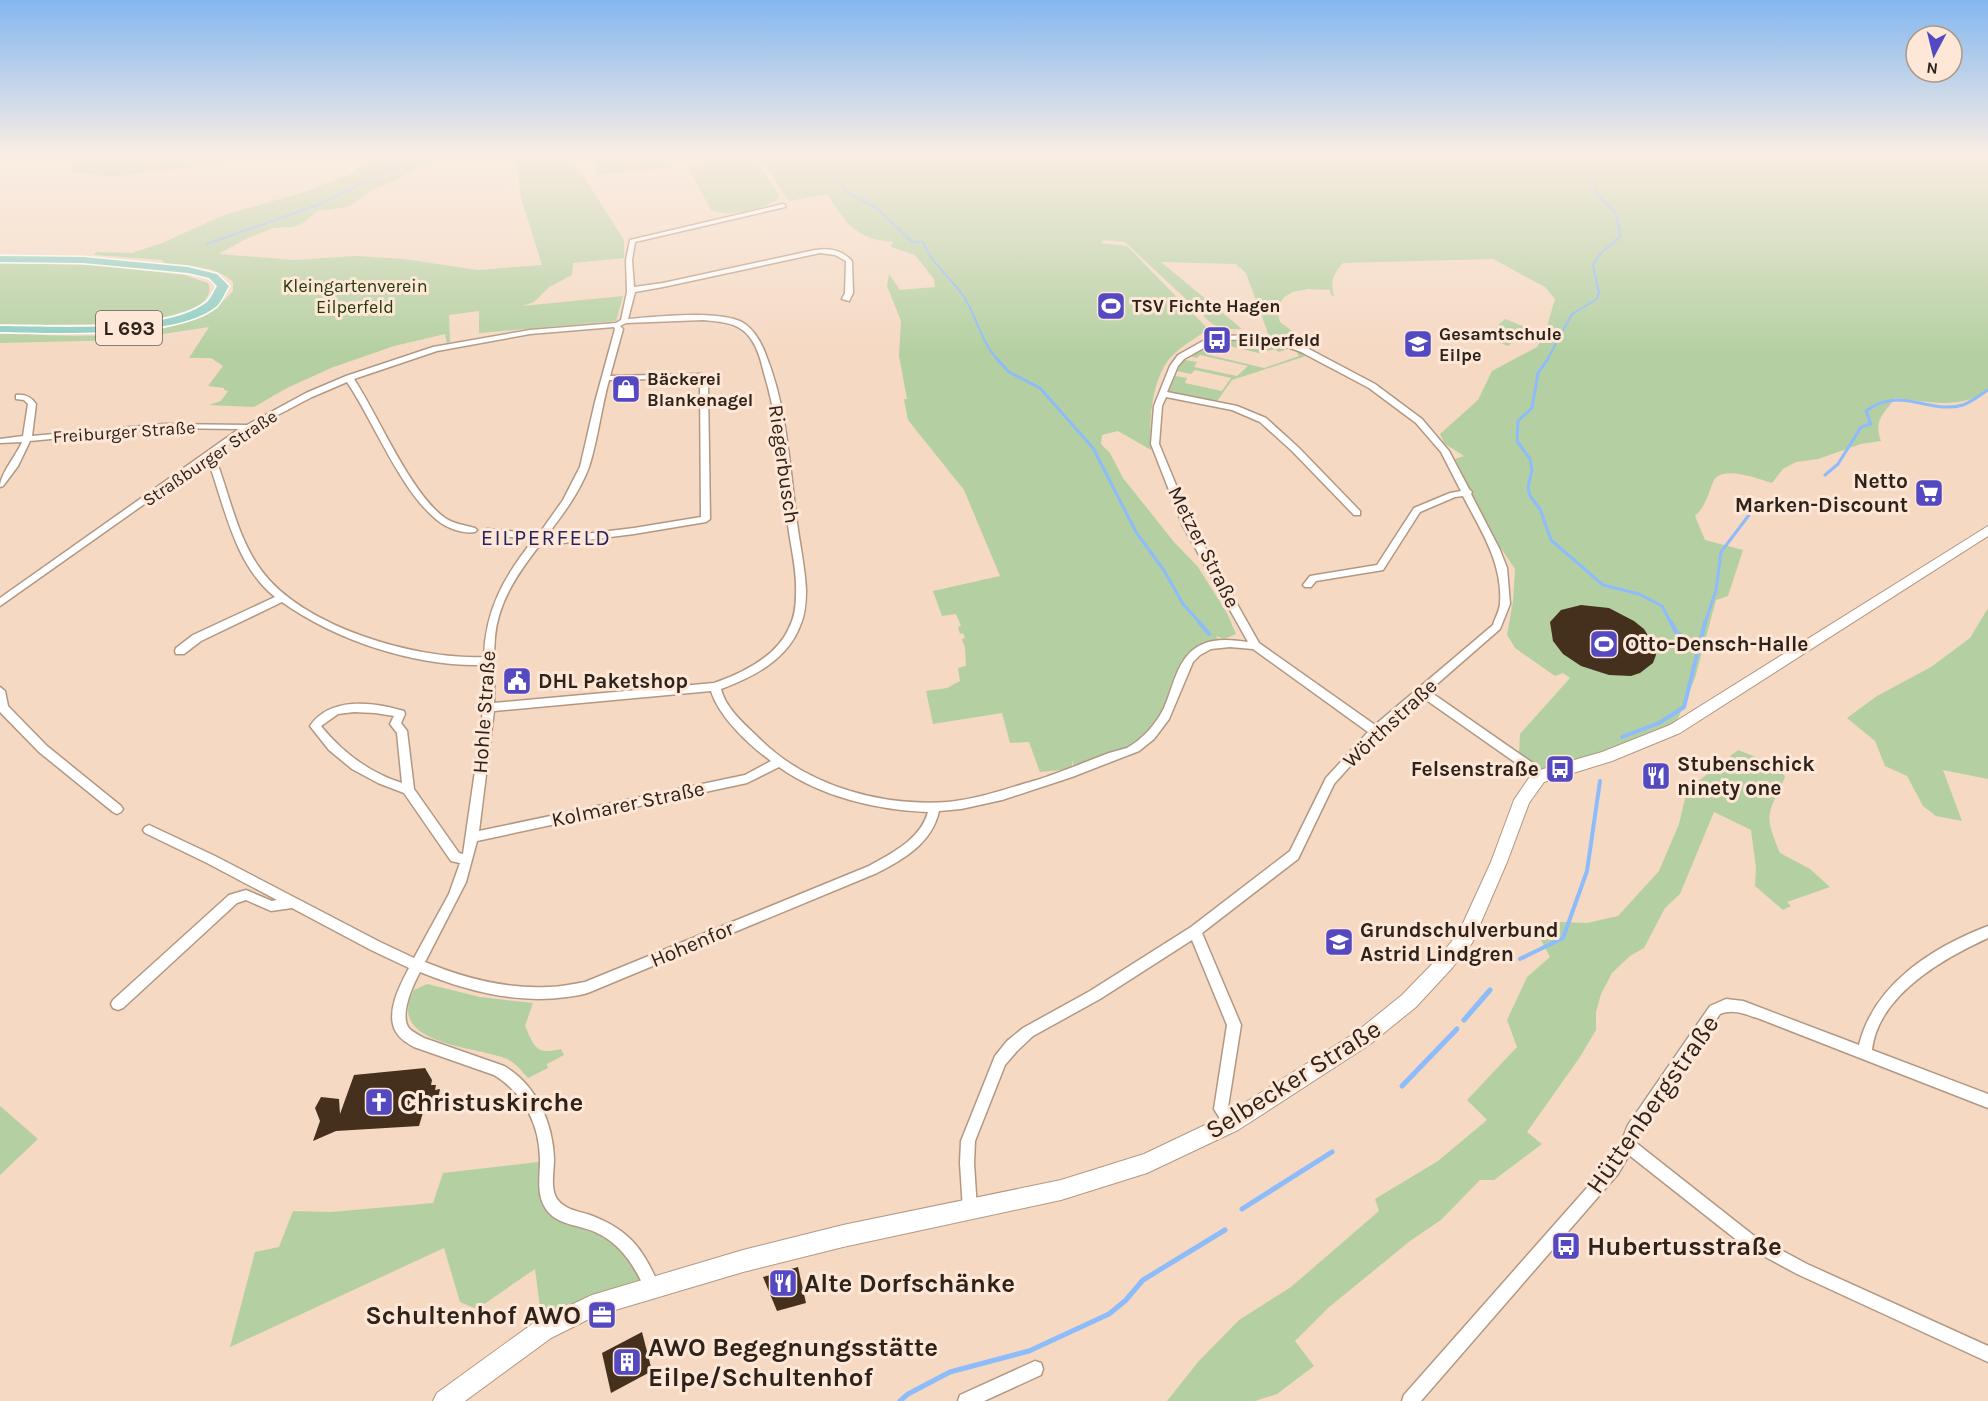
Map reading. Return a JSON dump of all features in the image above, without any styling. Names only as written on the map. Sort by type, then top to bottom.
[{"type":"main road","name":"L 693","points":[[0,259],[83,260],[188,270],[213,276],[223,286],[218,298],[209,305],[182,318],[162,323],[118,329],[0,329]]},
{"type":"main road","points":[[1539,777],[1560,768],[1606,757],[1675,729],[1988,530]]},
{"type":"main road","name":"Selbecker Straße","points":[[445,1401],[543,1330],[592,1306],[843,1236],[1060,1190],[1147,1163],[1231,1123],[1362,1039],[1409,1001],[1446,962],[1466,937],[1499,862],[1522,800],[1539,777]]},
{"type":"street","name":"Hohle Straße","points":[[652,1288],[637,1255],[627,1244],[602,1227],[561,1214],[552,1204],[546,1184],[546,1147],[540,1125],[527,1095],[512,1079],[499,1070],[444,1052],[405,1035],[399,1024],[401,998],[454,898],[472,837],[489,707],[490,630],[494,612],[509,582],[578,482],[589,450],[620,323],[631,290],[629,260],[632,241],[717,221]]},
{"type":"street","points":[[631,290],[815,252],[833,251],[842,254],[849,261],[849,293],[846,299]]},
{"type":"street","name":"Riegerbusch","points":[[489,707],[715,687],[746,674],[770,660],[790,636],[800,609],[800,586],[791,500],[775,395],[756,342],[742,325],[717,318],[620,323]]},
{"type":"street","name":"Straßburger Straße","points":[[0,603],[248,427],[309,395],[403,359],[462,343],[530,332],[620,323]]},
{"type":"street","name":"Wörthstraße","points":[[970,1210],[968,1141],[1000,1060],[1012,1046],[1028,1032],[1095,996],[1195,932],[1294,855],[1330,781],[1375,731],[1497,627],[1503,613],[1505,593],[1502,568],[1467,492],[1445,451],[1419,421],[1372,386],[1295,346],[1270,339],[1242,336],[1206,343],[1179,359],[1163,394]]},
{"type":"street","points":[[487,532],[538,540],[634,531],[706,519],[704,385],[698,376],[606,378]]},
{"type":"street","points":[[349,378],[400,468],[435,515],[457,528],[472,530]]},
{"type":"street","points":[[1163,394],[1234,408],[1263,420],[1295,449],[1357,513]]},
{"type":"street","name":"Metzer Straße","points":[[1163,394],[1158,406],[1155,444],[1188,526],[1255,646],[1375,731]]},
{"type":"street","points":[[0,484],[10,472],[29,439],[32,404],[26,398],[19,397]]},
{"type":"street","name":"Freiburger Straße","points":[[0,441],[164,426],[248,427]]},
{"type":"street","points":[[201,461],[215,468],[249,558],[264,581],[281,598],[331,628],[354,637],[411,653],[465,664],[489,661]]},
{"type":"street","points":[[1308,585],[1313,578],[1380,568],[1417,510],[1453,495],[1467,492]]},
{"type":"street","points":[[180,651],[197,638],[281,598]]},
{"type":"street","points":[[715,687],[716,698],[758,744],[804,776],[862,798],[934,807],[967,803],[1074,774],[1129,752],[1151,736],[1166,715],[1183,669],[1191,656],[1205,647],[1224,644],[1255,646]]},
{"type":"street","points":[[0,691],[3,708],[43,749],[117,809]]},
{"type":"street","points":[[1422,691],[1530,767],[1539,777]]},
{"type":"street","points":[[408,790],[396,787],[358,766],[326,742],[315,726],[328,714],[348,709],[383,708],[400,714],[395,724],[402,731],[408,790],[455,856],[466,860]]},
{"type":"street","name":"Kolmarer Straße","points":[[472,837],[747,779],[780,761]]},
{"type":"street","name":"Hohenfor","points":[[149,830],[248,878],[387,953],[418,966],[487,988],[510,992],[561,994],[585,988],[878,867],[920,838],[931,824],[934,807]]},
{"type":"street","points":[[118,1004],[233,899],[246,895],[271,906],[291,903]]},
{"type":"street","points":[[1195,932],[1234,1025],[1221,1109],[1231,1123]]},
{"type":"street","points":[[1988,932],[1954,947],[1909,978],[1883,1004],[1865,1041],[1865,1053],[1988,1101]]},
{"type":"street","name":"Hüttenbergstraße","points":[[1419,1398],[1613,1169],[1628,1146],[1633,1130],[1715,1010],[1721,1006],[1736,1005],[1865,1053]]},
{"type":"street","points":[[1628,1146],[1748,1239],[1802,1269],[1988,1354]]},
{"type":"street","points":[[966,1401],[1035,1369]]},
{"type":"green space","name":"Kleingartenverein Eilperfeld","points":[[210,221],[305,221],[293,227],[274,228],[248,238],[218,254],[295,260],[355,256],[404,259],[477,270],[542,265],[528,221],[612,221],[624,240],[624,258],[573,263],[572,275],[549,287],[534,302],[522,306],[623,296],[616,321],[479,333],[479,311],[449,315],[450,342],[447,343],[445,334],[394,346],[331,368],[287,388],[254,407],[209,405],[221,401],[228,391],[224,388],[208,386],[223,366],[211,358],[189,358],[209,327],[124,340],[0,343],[0,334],[91,336],[155,330],[185,322],[211,310],[233,291],[233,282],[226,276],[209,269],[164,263],[163,260],[94,255],[96,252],[132,253],[162,243]]},
{"type":"green space","points":[[847,221],[1988,221],[1988,389],[1978,396],[1956,402],[1943,403],[1895,398],[1879,422],[1881,441],[1861,444],[1818,459],[1796,462],[1783,469],[1772,483],[1731,473],[1717,477],[1704,505],[1695,516],[1705,540],[1743,550],[1728,596],[1716,600],[1695,678],[1677,721],[1605,754],[1539,771],[1519,752],[1520,734],[1570,678],[1563,673],[1555,676],[1515,648],[1507,635],[1513,601],[1515,569],[1492,535],[1455,459],[1464,456],[1445,444],[1440,434],[1478,400],[1492,371],[1537,347],[1545,333],[1555,299],[1545,287],[1493,259],[1343,263],[1333,278],[1334,296],[1331,295],[1330,290],[1308,289],[1293,292],[1284,297],[1279,305],[1276,305],[1275,313],[1278,313],[1280,322],[1292,331],[1288,344],[1295,346],[1279,352],[1275,349],[1259,353],[1229,346],[1225,349],[1203,344],[1225,338],[1270,339],[1246,273],[1236,264],[1161,262],[1242,329],[1225,328],[1211,323],[1125,242],[1103,240],[1101,243],[1127,246],[1208,329],[1178,350],[1164,367],[1153,402],[1150,427],[1151,450],[1118,431],[1102,435],[1101,444],[1110,453],[1123,478],[1174,542],[1198,567],[1227,613],[1236,634],[1224,639],[1216,636],[1222,645],[1191,656],[1166,715],[1129,752],[1074,774],[1073,760],[1071,769],[1040,772],[1029,742],[1010,743],[1002,713],[933,724],[926,691],[947,688],[960,681],[958,668],[966,666],[962,639],[965,638],[963,633],[960,634],[958,627],[961,626],[956,614],[942,616],[933,591],[1000,576],[964,490],[908,420],[904,399],[907,399],[899,356],[901,321],[887,286],[889,274],[900,290],[935,287],[934,279],[915,255],[891,247],[893,241],[884,241],[861,234]]},
{"type":"green space","points":[[0,263],[98,265],[184,275],[208,283],[206,299],[188,310],[158,318],[83,324],[0,324]]},
{"type":"green space","points":[[1505,319],[1528,328],[1508,346],[1485,337]]},
{"type":"green space","points":[[1196,347],[1208,351],[1205,354],[1264,368],[1299,356],[1297,353],[1304,350],[1312,354],[1232,380],[1215,404],[1163,394],[1171,375],[1187,378],[1185,383],[1222,391],[1231,378],[1195,370],[1191,374],[1172,370],[1179,359],[1197,362],[1194,367],[1237,376],[1248,366],[1200,355],[1197,358],[1184,355]]},
{"type":"green space","points":[[1988,608],[1988,779],[1943,770],[1962,821],[1936,816],[1923,806],[1907,776],[1885,766],[1875,741],[1847,718],[1877,696],[1931,667],[1970,638]]},
{"type":"green space","points":[[1738,750],[1779,766],[1785,777],[1771,807],[1770,821],[1780,853],[1810,869],[1830,887],[1787,902],[1791,906],[1783,910],[1755,886],[1756,868],[1751,830],[1714,812],[1680,894],[1665,908],[1644,948],[1630,956],[1612,973],[1601,994],[1596,1012],[1596,1030],[1580,1057],[1527,1132],[1542,1144],[1494,1180],[1480,1180],[1441,1220],[1410,1241],[1328,1308],[1295,1341],[1314,1366],[1277,1394],[1255,1401],[1167,1401],[1198,1362],[1239,1320],[1291,1287],[1379,1211],[1375,1199],[1438,1161],[1487,1120],[1467,1100],[1517,1047],[1507,1020],[1527,977],[1550,957],[1541,940],[1554,935],[1560,922],[1587,923],[1618,916],[1659,871],[1679,824],[1687,790]]},
{"type":"green space","points":[[427,984],[480,997],[533,1003],[525,1026],[534,1045],[546,1051],[561,1049],[564,1055],[547,1064],[548,1068],[528,1078],[507,1059],[456,1046],[422,1033],[412,1022],[408,1008],[414,990]]},
{"type":"green space","points":[[0,1106],[38,1139],[0,1175]]},
{"type":"green space","points":[[547,1161],[552,1204],[611,1234],[652,1288],[543,1330],[535,1269],[477,1309],[460,1302],[444,1248],[230,1347],[255,1252],[279,1247],[293,1211],[331,1212],[433,1203],[443,1173]]},
{"type":"building","name":"Otto-Densch-Halle","points":[[1581,605],[1609,608],[1644,629],[1655,647],[1656,655],[1653,663],[1640,673],[1631,676],[1609,675],[1581,666],[1563,654],[1553,641],[1550,622],[1561,610]]},
{"type":"building","name":"Christuskirche","points":[[425,1068],[432,1080],[431,1085],[436,1085],[435,1090],[440,1089],[437,1104],[431,1105],[430,1109],[424,1109],[419,1126],[336,1131],[313,1141],[320,1121],[315,1108],[321,1097],[339,1099],[340,1114],[354,1075]]},
{"type":"building","name":"Alte Dorfschänke","points":[[798,1267],[806,1303],[777,1311],[763,1277]]},
{"type":"building","name":"AWO Begegnungsstätte Eilpe/Schultenhof","points":[[642,1332],[652,1371],[611,1393],[602,1353]]},
{"type":"waterway","points":[[207,244],[271,221]]},
{"type":"waterway","points":[[891,221],[912,242],[923,242],[926,250],[967,302],[987,344],[998,360]]},
{"type":"waterway","points":[[1547,360],[1572,314],[1597,299],[1599,293],[1593,265],[1600,254],[1621,236],[1617,221]]},
{"type":"waterway","points":[[997,359],[1009,372],[1040,388],[1093,448],[1136,532],[1165,572],[1183,604],[1200,623]]},
{"type":"waterway","points":[[1548,359],[1538,373],[1532,408],[1518,421],[1517,441],[1530,459],[1532,470],[1528,487],[1530,496],[1540,509],[1551,540],[1603,585],[1639,594],[1662,606],[1671,623]]},
{"type":"waterway","points":[[1825,475],[1838,464],[1861,427],[1871,424],[1866,411],[1879,404],[1891,400],[1903,400],[1950,407],[1966,404],[1988,390]]},
{"type":"waterway","points":[[1705,623],[1716,590],[1721,552],[1749,515]]},
{"type":"waterway","points":[[1199,622],[1209,634]]},
{"type":"waterway","points":[[1671,622],[1676,632],[1699,648]]},
{"type":"waterway","points":[[1699,648],[1705,622]]},
{"type":"waterway","points":[[1622,737],[1659,723],[1684,707],[1699,648]]},
{"type":"waterway","points":[[1520,959],[1563,938],[1587,871],[1600,781]]},
{"type":"waterway","points":[[1464,1020],[1490,990]]},
{"type":"waterway","points":[[1402,1086],[1457,1029]]},
{"type":"waterway","points":[[1242,1209],[1332,1152]]},
{"type":"waterway","points":[[900,1401],[908,1394],[950,1372],[1029,1351],[1109,1314],[1125,1301],[1143,1280],[1225,1230]]},
{"type":"place","name":"TSV Fichte Hagen","points":[[1111,306]]},
{"type":"place","name":"Eilperfeld","points":[[1217,340]]},
{"type":"place","name":"Gesamtschule Eilpe","points":[[1418,344]]},
{"type":"place","name":"Bäckerei Blankenagel","points":[[626,389]]},
{"type":"place","name":"Netto Marken-Discount","points":[[1929,493]]},
{"type":"place","name":"Otto-Densch-Halle","points":[[1604,644]]},
{"type":"place","name":"DHL Paketshop","points":[[517,681]]},
{"type":"place","name":"Felsenstraße","points":[[1560,769]]},
{"type":"place","name":"Stubenschick ninety one","points":[[1656,776]]},
{"type":"place","name":"Grundschulverbund Astrid Lindgren","points":[[1339,942]]},
{"type":"place","name":"Christuskirche","points":[[379,1102]]},
{"type":"place","name":"Hubertusstraße","points":[[1566,1246]]},
{"type":"place","name":"Alte Dorfschänke","points":[[783,1283]]},
{"type":"place","name":"Schultenhof AWO","points":[[602,1315]]},
{"type":"place","name":"AWO Begegnungsstätte Eilpe/Schultenhof","points":[[627,1362]]},
{"type":"district","name":"EILPERFELD","points":[[546,537]]}]
